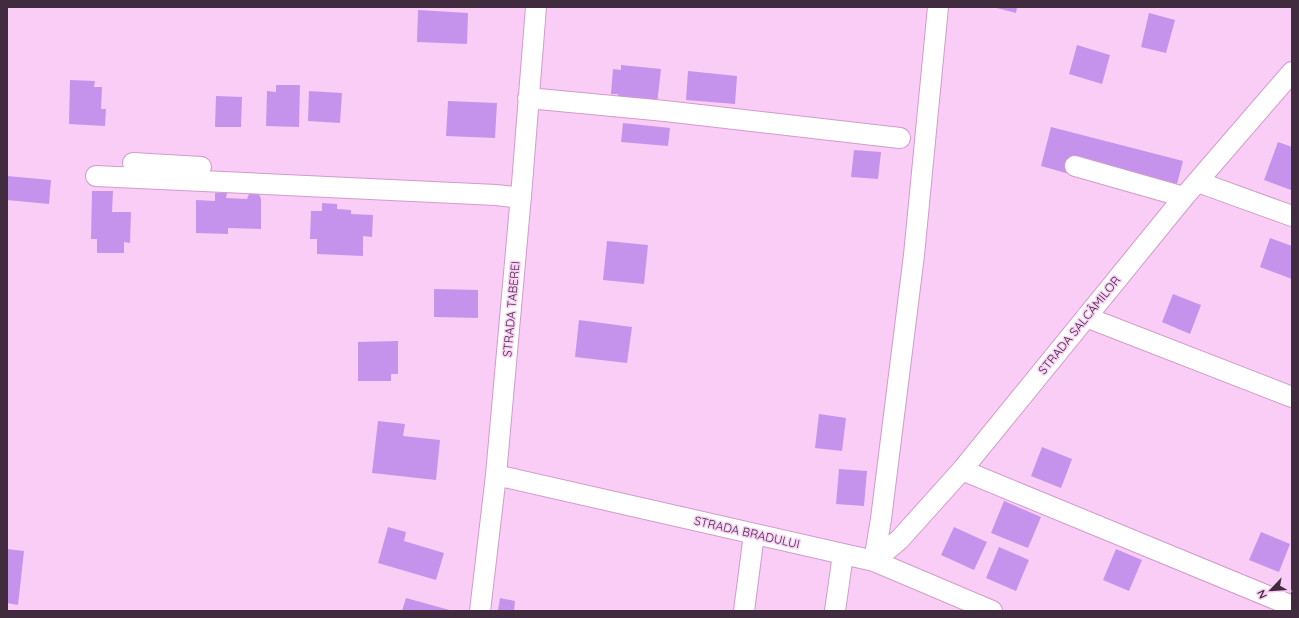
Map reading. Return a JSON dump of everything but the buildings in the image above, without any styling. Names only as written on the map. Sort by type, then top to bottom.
[{"type":"street","name":"STRADA TABEREI","points":[[480,611],[496,475],[522,191],[536,7]]},
{"type":"street","points":[[874,561],[881,519],[914,255],[938,7]]},
{"type":"street","name":"STRADA SALCÂMILOR","points":[[874,561],[900,539],[962,470],[1184,197],[1292,72]]},
{"type":"street","points":[[528,98],[666,111],[900,138]]},
{"type":"street","points":[[133,163],[522,191]]},
{"type":"street","points":[[1075,166],[1184,197]]},
{"type":"street","points":[[96,176],[496,195],[522,191]]},
{"type":"street","points":[[1198,182],[1292,216]]},
{"type":"street","points":[[1086,317],[1292,397]]},
{"type":"street","points":[[962,470],[1292,606]]},
{"type":"street","name":"STRADA BRADULUI","points":[[496,475],[874,561],[992,611]]},
{"type":"street","points":[[744,611],[754,534]]},
{"type":"street","points":[[835,611],[843,554]]}]
